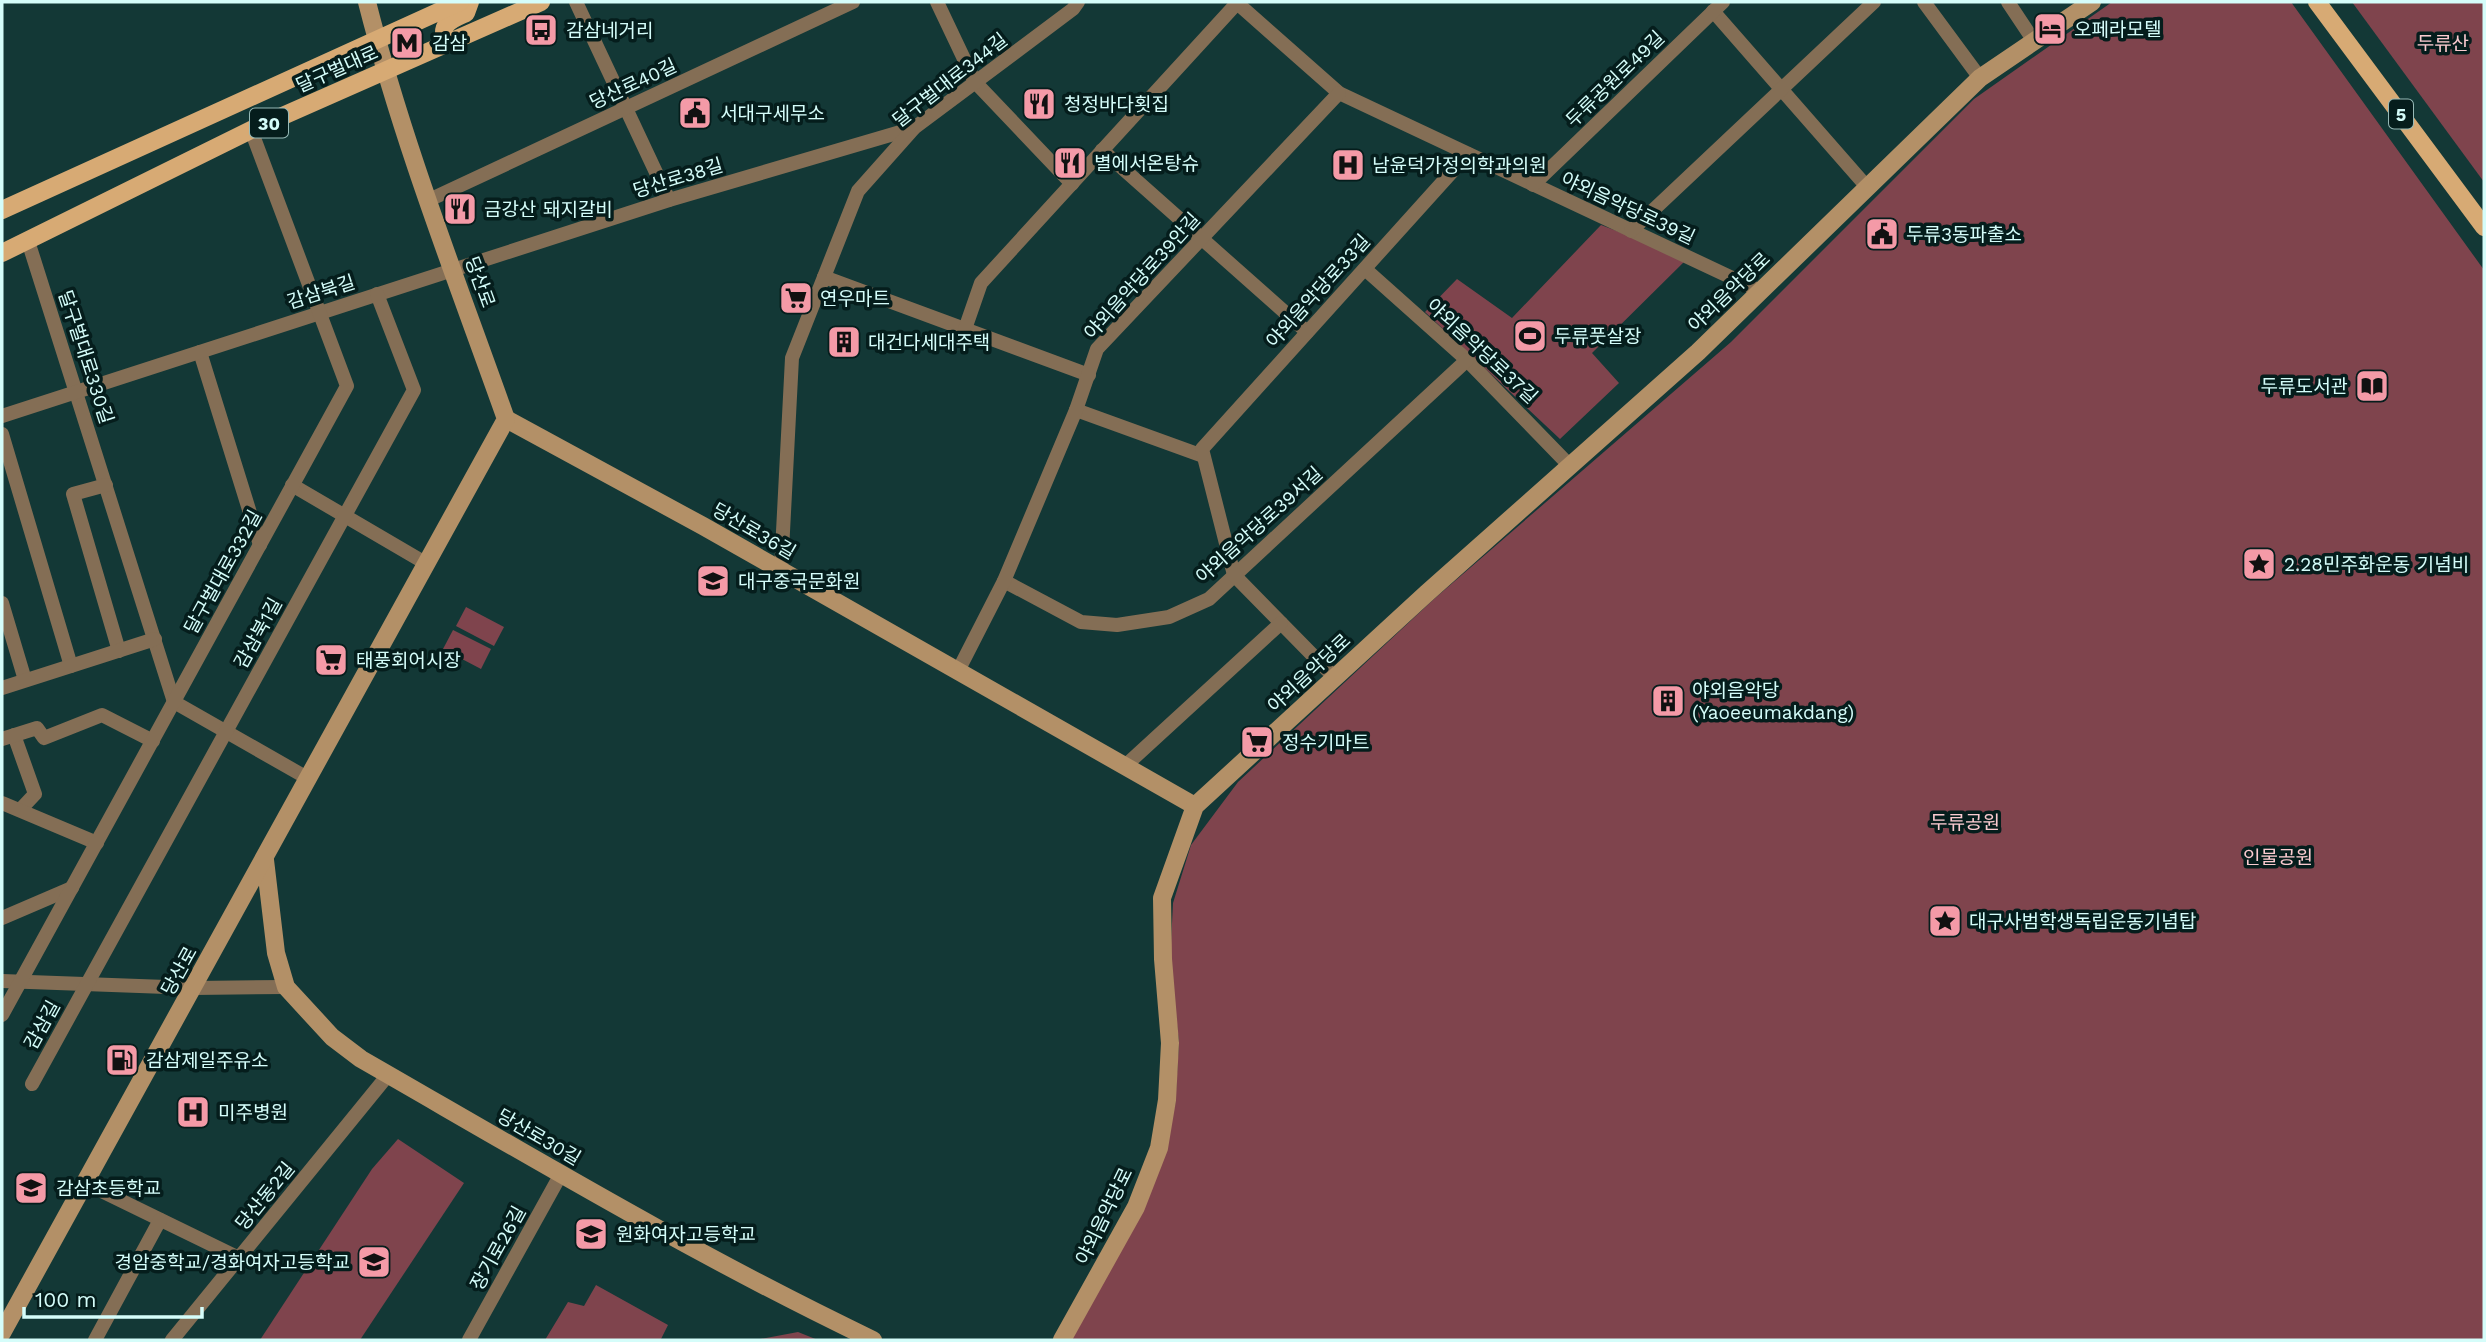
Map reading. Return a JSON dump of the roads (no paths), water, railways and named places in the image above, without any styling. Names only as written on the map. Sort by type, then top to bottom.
[{"type":"main road","name":"당산로","points":[[2,1333],[506,419],[429,200],[386,70],[367,2]]},
{"type":"main road","name":"달구벌대로","points":[[2,210],[460,2]]},
{"type":"main road","points":[[447,43],[443,28],[447,22],[466,13],[470,2]]},
{"type":"main road","name":"달구벌대로","points":[[2,253],[251,130],[541,2]]},
{"type":"main road","name":"야외음악당로","points":[[1062,1340],[1136,1207],[1158,1147],[1167,1100],[1170,1043],[1163,959],[1162,898],[1195,806],[1698,352],[1980,78],[2092,2]]},
{"type":"main road","name":"5","points":[[2317,2],[2484,227]]},
{"type":"main road","name":"당산로36길","points":[[506,419],[781,570],[1195,806]]},
{"type":"main road","points":[[265,860],[276,953],[286,987]]},
{"type":"main road","name":"당산로30길","points":[[286,987],[332,1037],[361,1059],[848,1334],[873,1340]]},
{"type":"street","points":[[576,2],[669,200]]},
{"type":"street","name":"당산로40길","points":[[429,200],[853,2]]},
{"type":"street","points":[[937,2],[975,82],[1072,184]]},
{"type":"street","name":"달구벌대로344길","points":[[781,570],[792,358],[858,191],[914,128],[1073,9],[1078,2]]},
{"type":"street","points":[[965,329],[981,283],[1237,2]]},
{"type":"street","name":"야외음악당로39길","points":[[1237,2],[1339,93],[1760,291]]},
{"type":"street","points":[[1631,231],[1874,2]]},
{"type":"street","points":[[1924,2],[1980,78]]},
{"type":"street","points":[[2008,2],[2034,41]]},
{"type":"street","points":[[1718,6],[1781,89],[1867,187]]},
{"type":"street","name":"두류공원로49길","points":[[1533,185],[1718,6]]},
{"type":"street","name":"야외음악당로39안길","points":[[958,671],[1004,580],[1076,410],[1097,349],[1339,93]]},
{"type":"street","name":"당산로38길","points":[[453,270],[669,200],[914,128]]},
{"type":"street","name":"달구벌대로332길","points":[[2,1015],[347,386],[251,130]]},
{"type":"street","points":[[1102,150],[1307,332]]},
{"type":"street","name":"야외음악당로33길","points":[[1203,456],[1202,449],[1468,154]]},
{"type":"street","name":"달구벌대로330길","points":[[28,241],[155,639]]},
{"type":"street","name":"야외음악당로37길","points":[[1364,269],[1467,360],[1570,466]]},
{"type":"street","name":"감삼북길","points":[[2,416],[453,270]]},
{"type":"street","points":[[824,277],[1089,374]]},
{"type":"street","name":"감삼북1길","points":[[87,984],[414,390],[377,294]]},
{"type":"street","points":[[200,352],[260,545]]},
{"type":"street","name":"야외음악당로39서길","points":[[1004,580],[1081,622],[1118,625],[1168,617],[1209,599],[1467,360]]},
{"type":"street","points":[[1076,410],[1203,456],[1234,575],[1335,678]]},
{"type":"street","points":[[2,434],[71,666]]},
{"type":"street","points":[[106,485],[73,494],[119,651]]},
{"type":"street","points":[[292,485],[427,564]]},
{"type":"street","points":[[2,603],[25,680]]},
{"type":"street","points":[[1125,766],[1281,623]]},
{"type":"street","points":[[2,688],[155,639],[174,702],[309,779]]},
{"type":"street","points":[[20,810],[36,794],[8,737],[37,728],[44,738],[102,715],[153,741]]},
{"type":"street","points":[[2,803],[97,843]]},
{"type":"street","points":[[2,918],[72,888]]},
{"type":"street","name":"감삼길","points":[[2,981],[194,988]]},
{"type":"street","name":"감삼길","points":[[32,1084],[87,984]]},
{"type":"street","points":[[194,988],[286,987]]},
{"type":"street","name":"당산동2길","points":[[172,1340],[388,1075]]},
{"type":"street","name":"장기로26길","points":[[469,1340],[561,1174]]},
{"type":"street","points":[[85,1183],[239,1258]]},
{"type":"street","points":[[95,1340],[160,1220]]},
{"type":"place","name":"오페라모텔","points":[[2050,29]]},
{"type":"place","name":"감삼네거리","points":[[541,30]]},
{"type":"place","name":"감삼","points":[[407,43]]},
{"type":"place","name":"청정바다횟집","points":[[1039,104]]},
{"type":"place","name":"서대구세무소","points":[[695,113]]},
{"type":"place","name":"별에서온탕슈","points":[[1070,163]]},
{"type":"place","name":"남윤덕가정의학과의원","points":[[1348,165]]},
{"type":"place","name":"금강산 돼지갈비","points":[[460,209]]},
{"type":"place","name":"두류3동파출소","points":[[1882,234]]},
{"type":"place","name":"연우마트","points":[[796,298]]},
{"type":"place","name":"두류풋살장","points":[[1530,336]]},
{"type":"place","name":"대건다세대주택","points":[[844,342]]},
{"type":"place","name":"두류도서관","points":[[2372,386]]},
{"type":"place","name":"2.28민주화운동 기념비","points":[[2259,564]]},
{"type":"place","name":"대구중국문화원","points":[[713,581]]},
{"type":"place","name":"태풍회어시장","points":[[331,660]]},
{"type":"place","name":"야외음악당 (Yaoeeumakdang)","points":[[1668,701]]},
{"type":"place","name":"정수기마트","points":[[1257,742]]},
{"type":"place","name":"대구사범학생독립운동기념탑","points":[[1945,921]]},
{"type":"place","name":"감삼제일주유소","points":[[122,1060]]},
{"type":"place","name":"미주병원","points":[[193,1112]]},
{"type":"place","name":"감삼초등학교","points":[[31,1188]]},
{"type":"place","name":"원화여자고등학교","points":[[591,1234]]},
{"type":"place","name":"경암중학교/경화여자고등학교","points":[[374,1262]]},
{"type":"park label","name":"두류산","points":[[2443,43]]},
{"type":"park label","name":"두류공원","points":[[1965,822]]},
{"type":"park label","name":"인물공원","points":[[2278,857]]}]
